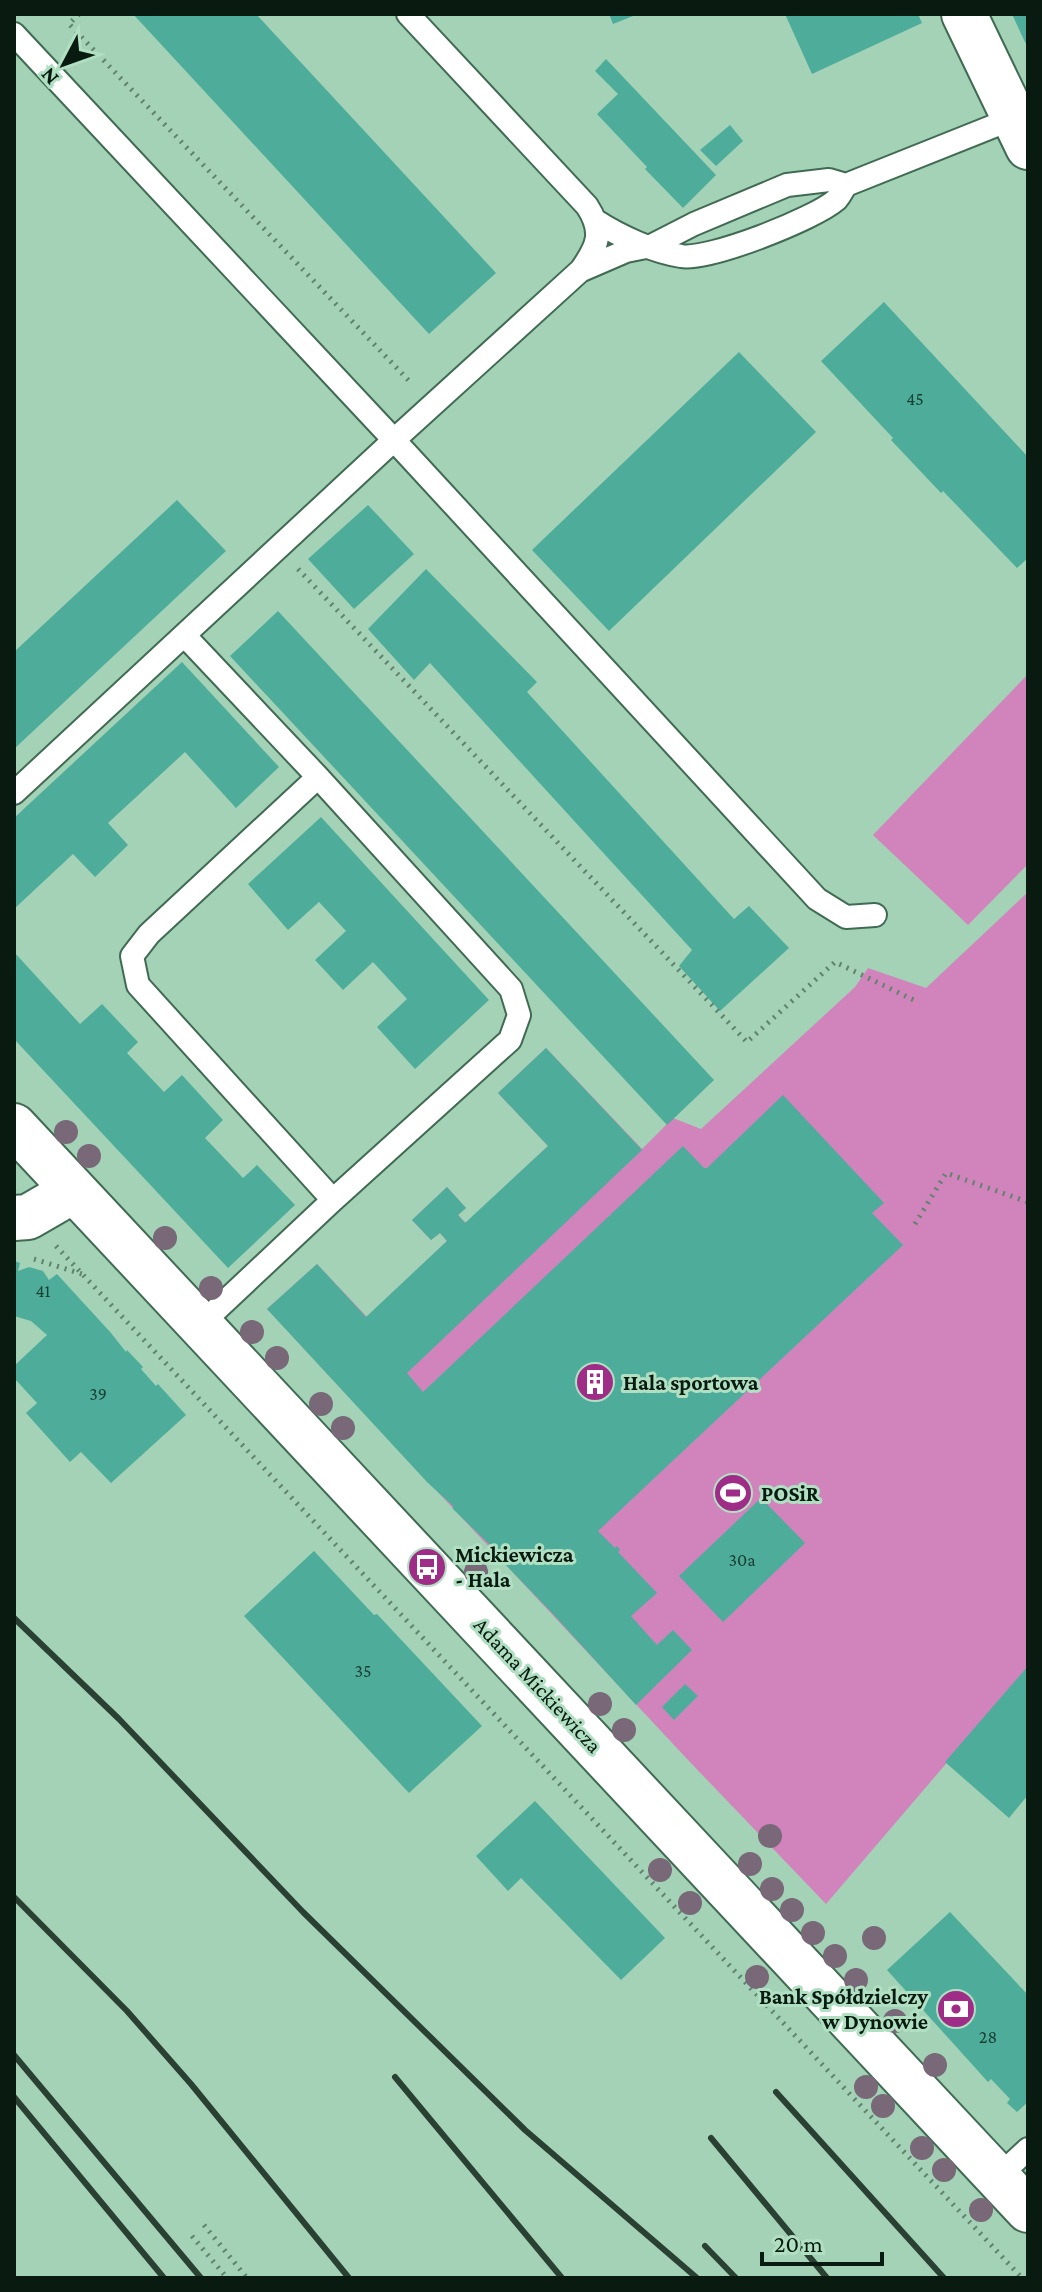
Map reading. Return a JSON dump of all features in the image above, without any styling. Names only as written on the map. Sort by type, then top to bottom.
[{"type":"main road","points":[[964,14],[1021,133]]},
{"type":"main road","name":"Adama Mickiewicza","points":[[14,1126],[200,1325],[1013,2163],[1028,2210]]},
{"type":"main road","points":[[21,1237],[28,1217],[73,1191]]},
{"type":"lane","points":[[14,793],[581,270],[594,252],[598,234],[596,221],[587,206],[408,14]]},
{"type":"lane","points":[[14,34],[817,899],[846,917],[875,915]]},
{"type":"lane","points":[[581,270],[626,251],[651,246],[694,224],[787,185],[829,180],[846,185],[1021,133]]},
{"type":"lane","points":[[596,221],[630,240],[684,257],[714,252],[798,222],[836,199],[846,185]]},
{"type":"lane","points":[[184,635],[511,989],[519,1015],[510,1040],[200,1325]]},
{"type":"lane","points":[[318,777],[149,934],[132,956],[138,985],[333,1200]]},
{"type":"path","points":[[79,14],[69,24],[432,405]]},
{"type":"path","points":[[278,548],[747,1042],[835,962],[918,1002]]},
{"type":"path","points":[[915,1224],[946,1173],[1028,1202]]},
{"type":"path","points":[[21,1237],[83,1274],[1022,2278]]},
{"type":"path","points":[[204,2225],[247,2278]]},
{"type":"path","points":[[192,2236],[227,2278]]},
{"type":"shaded area","points":[[1028,674],[1028,864],[968,925],[873,835]]},
{"type":"shaded area","name":"POSiR","points":[[1028,892],[1028,1668],[826,1904],[267,1309],[317,1264],[367,1317],[447,1241],[440,1233],[431,1240],[412,1220],[447,1187],[466,1208],[458,1215],[466,1223],[548,1146],[498,1093],[546,1048],[642,1149],[673,1118],[701,1129],[855,987],[868,968],[926,988]]},
{"type":"building","points":[[133,14],[256,14],[496,273],[429,334]]},
{"type":"building","points":[[609,14],[638,14],[613,24]]},
{"type":"building","points":[[785,14],[918,14],[922,23],[812,74]]},
{"type":"building","points":[[1012,14],[1028,14],[1028,48],[1024,40]]},
{"type":"building","points":[[606,59],[716,175],[683,208],[597,114],[618,94],[595,71]]},
{"type":"building","points":[[730,125],[743,141],[716,166],[700,150]]},
{"type":"building","points":[[884,302],[1028,457],[1028,558],[1017,568],[943,491],[941,493],[821,361]]},
{"type":"building","points":[[739,352],[816,432],[609,631],[532,550]]},
{"type":"building","points":[[177,500],[226,551],[14,749],[14,652]]},
{"type":"building","points":[[368,505],[414,554],[354,609],[308,559]]},
{"type":"building","points":[[426,569],[537,682],[527,692],[734,919],[749,906],[789,948],[720,1011],[679,966],[692,950],[430,663],[414,680],[368,629]]},
{"type":"building","points":[[278,611],[714,1080],[667,1125],[230,656]]},
{"type":"building","points":[[182,662],[279,767],[236,808],[185,752],[108,823],[128,845],[95,877],[73,854],[14,909],[14,818]]},
{"type":"building","points":[[321,817],[489,1000],[415,1069],[377,1027],[407,999],[373,962],[343,990],[315,960],[346,931],[319,902],[288,930],[248,884]]},
{"type":"building","points":[[14,952],[80,1024],[102,1004],[138,1042],[127,1053],[164,1092],[182,1075],[223,1120],[205,1138],[243,1178],[257,1165],[295,1205],[228,1268],[14,1039]]},
{"type":"building","name":"Hala sportowa","points":[[546,1048],[642,1150],[407,1373],[423,1392],[683,1146],[707,1168],[783,1095],[884,1203],[872,1213],[903,1245],[598,1531],[615,1548],[617,1546],[618,1552],[657,1593],[631,1616],[657,1645],[673,1630],[692,1650],[636,1705],[267,1309],[317,1264],[366,1317],[447,1241],[440,1233],[431,1240],[412,1220],[447,1187],[466,1208],[458,1215],[465,1223],[548,1146],[498,1093]]},
{"type":"building","points":[[14,1261],[20,1263],[18,1271],[29,1267],[43,1271],[49,1280],[57,1274],[143,1367],[141,1369],[156,1386],[158,1384],[186,1415],[111,1483],[81,1452],[70,1462],[26,1413],[37,1403],[14,1378],[14,1366],[47,1335],[31,1321],[14,1316]]},
{"type":"building","points":[[761,1498],[805,1543],[723,1622],[679,1576]]},
{"type":"building","points":[[314,1551],[482,1726],[409,1793],[244,1616]]},
{"type":"building","points":[[1028,1666],[1028,1795],[1009,1818],[945,1762]]},
{"type":"building","points":[[685,1684],[698,1696],[674,1720],[662,1707]]},
{"type":"building","points":[[535,1801],[665,1938],[621,1980],[521,1878],[508,1891],[476,1856]]},
{"type":"building","points":[[950,1912],[1028,1995],[1028,2102],[1017,2112],[1007,2103],[1010,2099],[991,2079],[988,2082],[887,1970]]},
{"type":"railway","points":[[14,1618],[119,1719],[303,1912],[525,2130],[697,2278]]},
{"type":"railway","points":[[14,1897],[127,2011],[191,2084],[349,2278]]},
{"type":"railway","points":[[14,2055],[201,2278]]},
{"type":"railway","points":[[395,2077],[562,2278]]},
{"type":"railway","points":[[776,2092],[944,2278]]},
{"type":"railway","points":[[14,2097],[164,2278]]},
{"type":"railway","points":[[711,2138],[827,2278]]},
{"type":"railway","points":[[705,2246],[736,2278]]},
{"type":"place","name":"Hala sportowa","points":[[595,1382]]},
{"type":"place","name":"POSiR","points":[[733,1493]]},
{"type":"place","name":"Mickiewicza - Hala","points":[[427,1567]]},
{"type":"place","name":"Bank Spółdzielczy w Dynowie","points":[[956,2009]]}]
